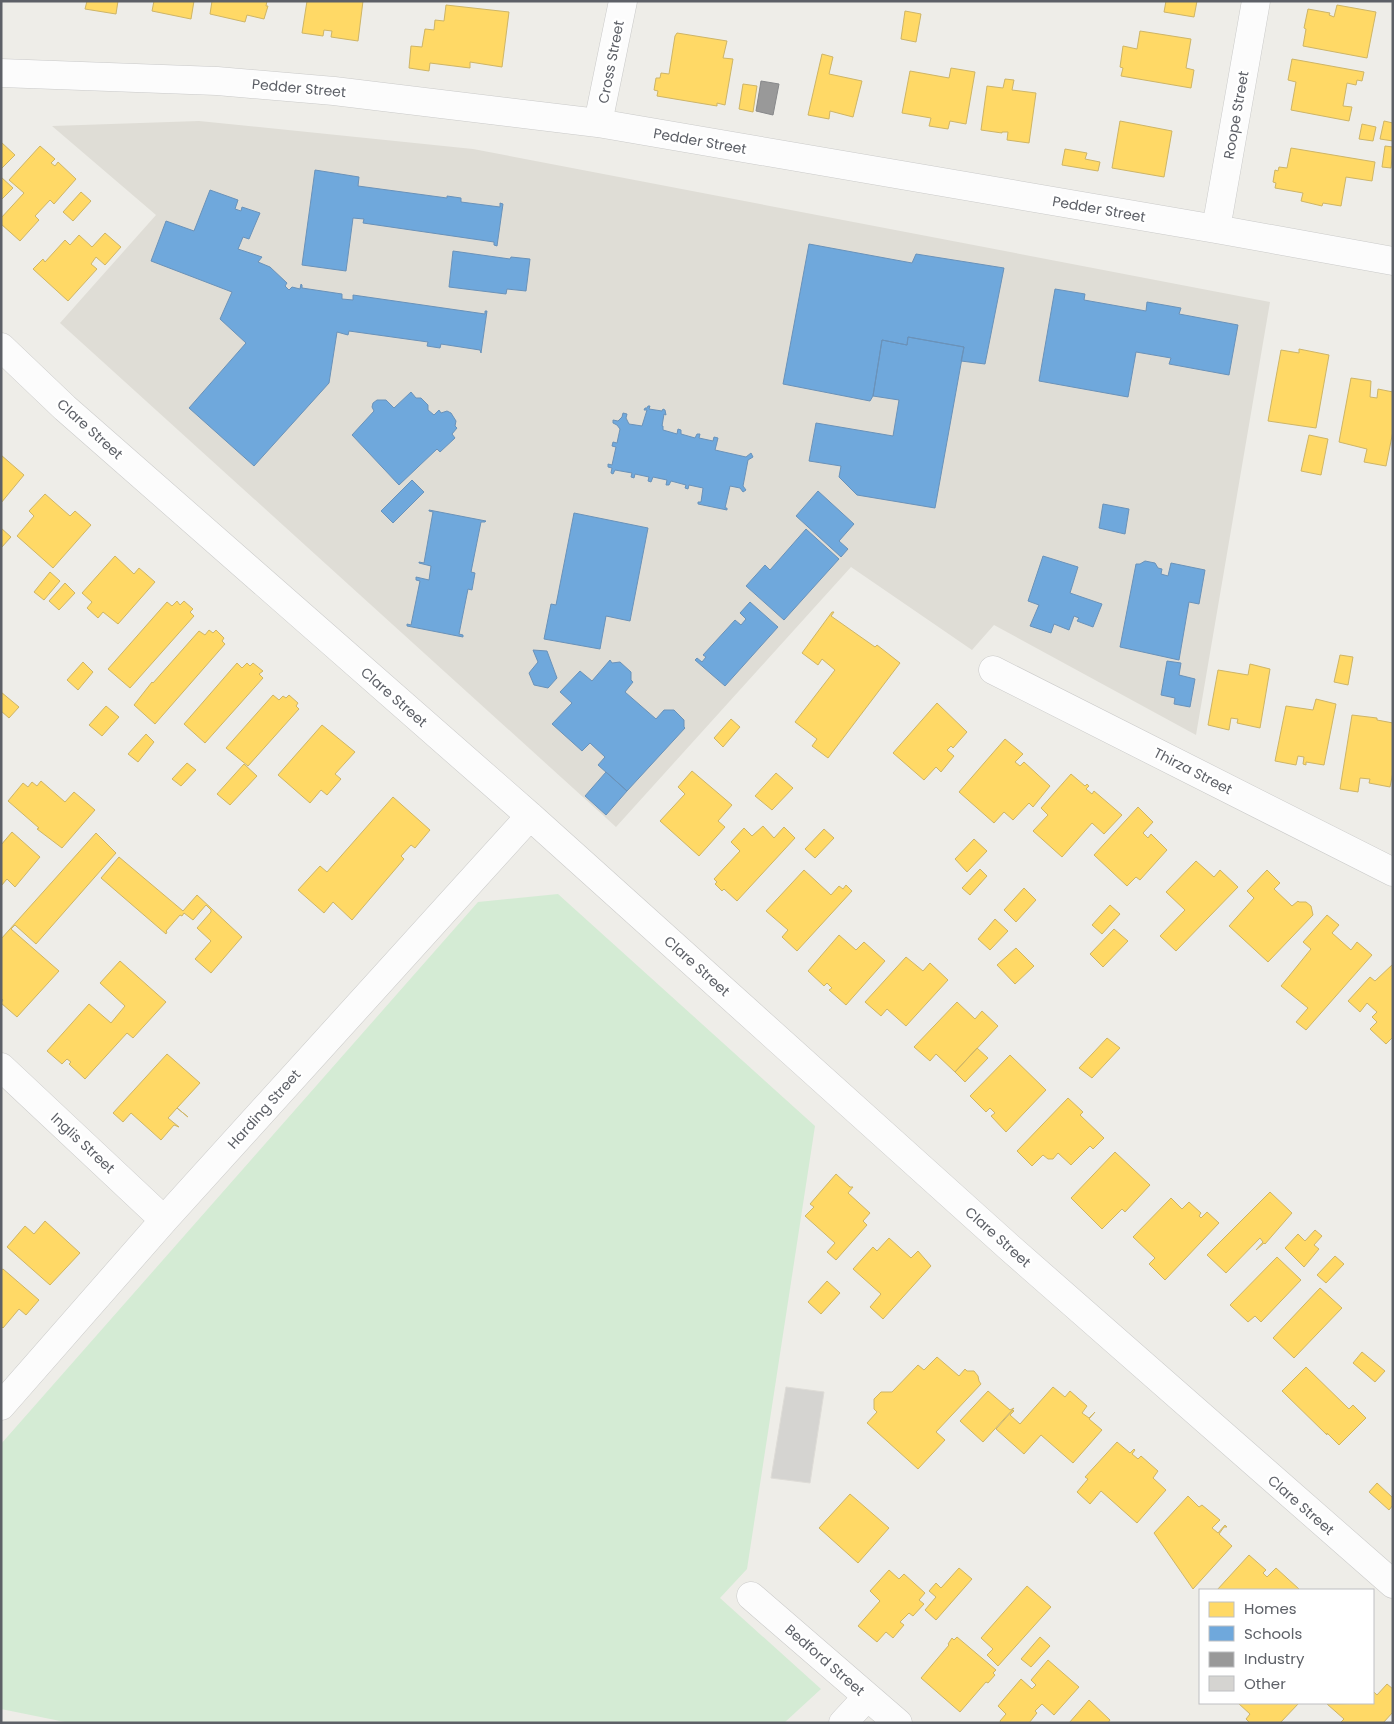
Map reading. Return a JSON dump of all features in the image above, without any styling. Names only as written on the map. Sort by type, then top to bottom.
[{"type":"street","name":"Cross Street","points":[[598,123],[623,1]]},
{"type":"street","name":"Roope Street","points":[[1216,229],[1256,1]]},
{"type":"street","name":"Pedder Street","points":[[1,72],[216,81],[334,90],[598,123],[1393,261]]},
{"type":"street","name":"Clare Street","points":[[1,348],[65,408],[530,816],[1010,1248],[1393,1584]]},
{"type":"street","name":"Thirza Street","points":[[994,670],[1393,872]]},
{"type":"street","name":"Harding Street","points":[[1,1406],[164,1220],[530,816]]},
{"type":"street","name":"Inglis Street","points":[[1,1067],[164,1220]]},
{"type":"street","name":"Bedford Street","points":[[752,1596],[898,1723]]},
{"type":"street","points":[[843,1723],[867,1697]]},
{"type":"shaded area","points":[[199,121],[473,149],[1270,302],[1196,735],[994,625],[972,650],[851,567],[616,827],[60,323],[156,215],[52,126]]},
{"type":"green space","points":[[558,894],[815,1126],[747,1569],[720,1598],[821,1689],[784,1723],[70,1723],[1,1709],[1,1444],[478,902]]},
{"type":"building: Homes","points":[[87,1],[118,1],[116,14],[85,9]]},
{"type":"building: Homes","points":[[154,1],[194,1],[191,19],[152,11]]},
{"type":"building: Homes","points":[[212,1],[267,1],[266,6],[268,6],[264,19],[247,15],[245,22],[210,14]]},
{"type":"building: Homes","points":[[307,1],[363,1],[358,41],[331,37],[332,31],[324,30],[323,36],[302,33]]},
{"type":"building: Homes","points":[[1166,1],[1197,1],[1194,17],[1164,12]]},
{"type":"building: Homes","points":[[446,5],[509,12],[502,67],[470,62],[470,68],[430,63],[429,71],[409,68],[411,46],[422,47],[425,29],[434,30],[435,20],[444,21]]},
{"type":"building: Homes","points":[[1337,5],[1376,12],[1367,58],[1303,46],[1308,9],[1330,13],[1329,15],[1334,17]]},
{"type":"building: Homes","points":[[905,11],[921,14],[916,42],[901,39]]},
{"type":"building: Homes","points":[[1140,31],[1191,39],[1186,68],[1194,70],[1191,88],[1121,76],[1123,68],[1120,67],[1123,46],[1137,49]]},
{"type":"building: Homes","points":[[677,33],[727,41],[723,58],[733,59],[725,105],[717,103],[717,106],[657,96],[658,91],[654,90],[656,78],[660,78],[661,73],[669,74]]},
{"type":"building: Homes","points":[[822,54],[833,57],[829,74],[862,81],[853,117],[830,111],[829,119],[808,115]]},
{"type":"building: Homes","points":[[1292,59],[1364,72],[1362,81],[1357,80],[1356,85],[1347,83],[1343,106],[1352,107],[1349,121],[1291,110],[1296,82],[1288,80]]},
{"type":"building: Homes","points":[[951,68],[975,72],[966,124],[950,121],[948,129],[929,126],[931,118],[902,113],[910,71],[949,78]]},
{"type":"building: Homes","points":[[1005,79],[1014,80],[1012,90],[1036,93],[1029,143],[1007,140],[1008,132],[981,130],[987,86],[1003,88]]},
{"type":"building: Homes","points":[[743,84],[757,86],[753,112],[739,109]]},
{"type":"building: Homes","points":[[1120,121],[1172,131],[1164,177],[1112,168]]},
{"type":"building: Homes","points":[[1384,121],[1393,123],[1393,141],[1380,139]]},
{"type":"building: Homes","points":[[1362,124],[1376,127],[1373,141],[1359,139]]},
{"type":"building: Homes","points":[[1,142],[15,155],[1,169]]},
{"type":"building: Homes","points":[[40,146],[55,159],[51,163],[55,166],[58,162],[76,179],[54,204],[50,200],[35,216],[39,220],[20,241],[1,224],[1,218],[24,193],[9,180]]},
{"type":"building: Homes","points":[[1385,146],[1393,147],[1391,168],[1382,167]]},
{"type":"building: Homes","points":[[1291,148],[1375,162],[1372,181],[1346,177],[1341,206],[1323,203],[1322,206],[1301,201],[1303,193],[1275,188],[1276,183],[1273,182],[1275,170],[1278,171],[1279,167],[1287,168]]},
{"type":"building: Homes","points":[[1065,149],[1087,153],[1085,159],[1100,162],[1098,171],[1062,165]]},
{"type":"building: Homes","points":[[1,177],[13,188],[1,200]]},
{"type":"building: Homes","points":[[81,192],[91,201],[73,221],[63,212]]},
{"type":"building: Homes","points":[[105,233],[121,247],[105,265],[96,257],[91,264],[97,269],[68,301],[33,269],[43,259],[45,262],[65,240],[70,245],[79,235],[92,247]]},
{"type":"building: Homes","points":[[1299,349],[1329,355],[1316,428],[1268,421],[1281,350],[1299,353]]},
{"type":"building: Homes","points":[[1351,378],[1371,381],[1370,397],[1377,398],[1378,389],[1393,392],[1393,431],[1386,466],[1364,462],[1367,449],[1339,442]]},
{"type":"building: Homes","points":[[1309,435],[1328,439],[1321,475],[1301,471]]},
{"type":"building: Homes","points":[[1,455],[24,475],[1,503]]},
{"type":"building: Homes","points":[[45,494],[70,516],[75,511],[91,525],[53,568],[17,536],[34,516],[29,511]]},
{"type":"building: Homes","points":[[1,528],[11,537],[1,548]]},
{"type":"building: Homes","points":[[115,556],[134,574],[139,568],[155,582],[118,624],[103,612],[98,618],[87,608],[92,602],[82,593]]},
{"type":"building: Homes","points":[[50,572],[60,581],[44,600],[34,592]]},
{"type":"building: Homes","points":[[65,583],[75,593],[59,610],[49,601]]},
{"type":"building: Homes","points":[[177,601],[180,605],[184,601],[193,609],[190,612],[194,616],[130,688],[108,669],[167,602],[172,606]]},
{"type":"building: Homes","points":[[832,612],[834,612],[831,616],[875,647],[877,645],[900,663],[828,758],[812,746],[817,739],[795,722],[835,670],[822,659],[818,665],[802,653]]},
{"type":"building: Homes","points":[[209,630],[213,633],[216,630],[224,638],[222,641],[225,644],[155,724],[134,705],[152,682],[199,631],[205,635]]},
{"type":"building: Homes","points":[[1340,655],[1353,657],[1348,685],[1334,682]]},
{"type":"building: Homes","points":[[83,662],[93,672],[78,690],[67,680]]},
{"type":"building: Homes","points":[[237,663],[242,668],[247,663],[250,666],[253,663],[263,671],[259,674],[263,678],[205,743],[184,724]]},
{"type":"building: Homes","points":[[1250,664],[1270,669],[1260,728],[1237,723],[1238,719],[1231,718],[1229,730],[1208,725],[1218,670],[1248,675]]},
{"type":"building: Homes","points":[[1,692],[19,707],[9,718],[1,711]]},
{"type":"building: Homes","points":[[273,695],[279,700],[283,696],[286,698],[289,695],[298,703],[296,706],[299,709],[248,766],[226,748]]},
{"type":"building: Homes","points":[[1316,699],[1336,704],[1324,765],[1306,762],[1306,765],[1303,764],[1304,757],[1298,756],[1296,765],[1275,761],[1286,706],[1313,710]]},
{"type":"building: Homes","points":[[937,703],[967,732],[953,748],[951,746],[947,750],[954,756],[941,772],[936,767],[924,780],[893,753]]},
{"type":"building: Homes","points":[[106,706],[119,717],[102,736],[89,725]]},
{"type":"building: Homes","points":[[1352,715],[1377,718],[1377,720],[1393,723],[1393,772],[1390,787],[1369,783],[1370,779],[1360,778],[1358,792],[1340,789]]},
{"type":"building: Homes","points":[[731,719],[740,727],[723,747],[714,738]]},
{"type":"building: Homes","points":[[322,725],[355,752],[335,774],[341,779],[327,795],[321,790],[310,803],[278,775]]},
{"type":"building: Homes","points":[[146,734],[154,742],[138,762],[128,754]]},
{"type":"building: Homes","points":[[1005,739],[1023,754],[1015,762],[1020,766],[1024,762],[1050,786],[1033,807],[1029,803],[1013,820],[1004,812],[994,823],[959,792]]},
{"type":"building: Homes","points":[[187,763],[196,770],[181,786],[172,779]]},
{"type":"building: Homes","points":[[244,764],[257,776],[230,805],[217,794]]},
{"type":"building: Homes","points":[[692,771],[732,805],[718,821],[725,827],[699,856],[660,821],[685,794],[678,787]]},
{"type":"building: Homes","points":[[776,773],[793,788],[772,810],[755,796]]},
{"type":"building: Homes","points":[[1071,774],[1085,786],[1087,784],[1089,786],[1086,789],[1092,794],[1094,791],[1122,815],[1104,834],[1092,823],[1062,857],[1033,831],[1048,815],[1041,808]]},
{"type":"building: Homes","points":[[41,781],[65,802],[74,792],[95,810],[62,848],[37,829],[39,828],[8,801],[23,783],[28,787],[32,782],[37,786]]},
{"type":"building: Homes","points":[[393,797],[430,830],[415,848],[411,845],[401,856],[404,859],[352,920],[333,902],[324,913],[298,890],[320,866],[327,872]]},
{"type":"building: Homes","points":[[1138,807],[1153,822],[1143,833],[1148,838],[1151,834],[1167,850],[1140,880],[1136,877],[1127,886],[1094,855]]},
{"type":"building: Homes","points":[[763,826],[774,838],[784,827],[795,838],[737,901],[724,889],[722,891],[715,884],[717,882],[714,879],[740,851],[731,842],[744,828],[752,836]]},
{"type":"building: Homes","points":[[824,829],[834,838],[815,858],[805,849]]},
{"type":"building: Homes","points":[[12,832],[40,857],[15,887],[7,879],[1,886],[1,845]]},
{"type":"building: Homes","points":[[96,833],[116,853],[36,944],[15,925],[11,929],[59,971],[17,1017],[1,1003],[3,1000],[1,998],[1,939]]},
{"type":"building: Homes","points":[[974,839],[987,851],[967,872],[955,859]]},
{"type":"building: Homes","points":[[119,857],[183,911],[197,895],[242,937],[211,973],[195,959],[211,941],[197,928],[211,910],[206,905],[193,920],[184,913],[182,916],[180,915],[166,931],[166,934],[101,878]]},
{"type":"building: Homes","points":[[1196,861],[1214,877],[1220,870],[1238,887],[1176,951],[1160,936],[1185,910],[1166,892]]},
{"type":"building: Homes","points":[[980,869],[987,876],[970,895],[962,888]]},
{"type":"building: Homes","points":[[804,870],[831,895],[839,886],[843,889],[846,885],[852,891],[797,951],[782,937],[788,930],[766,911]]},
{"type":"building: Homes","points":[[1267,870],[1280,883],[1274,889],[1292,906],[1298,901],[1306,902],[1311,906],[1313,915],[1268,962],[1229,926],[1254,898],[1247,891]]},
{"type":"building: Homes","points":[[1024,888],[1036,900],[1016,922],[1004,910]]},
{"type":"building: Homes","points":[[1110,905],[1120,914],[1102,934],[1092,925]]},
{"type":"building: Homes","points":[[1327,915],[1339,925],[1332,933],[1351,950],[1357,942],[1372,955],[1306,1030],[1296,1022],[1308,1008],[1281,986],[1311,949],[1303,942]]},
{"type":"building: Homes","points":[[995,919],[1008,931],[990,950],[978,939]]},
{"type":"building: Homes","points":[[1114,929],[1128,941],[1103,967],[1090,954]]},
{"type":"building: Homes","points":[[839,935],[856,950],[864,942],[885,961],[846,1005],[829,990],[832,988],[827,983],[824,986],[808,971]]},
{"type":"building: Homes","points":[[1016,948],[1034,966],[1015,984],[997,965]]},
{"type":"building: Homes","points":[[906,957],[923,971],[930,963],[948,980],[906,1026],[887,1009],[881,1016],[865,1002]]},
{"type":"building: Homes","points":[[120,961],[166,1002],[133,1038],[127,1033],[85,1079],[69,1064],[71,1062],[67,1059],[62,1064],[47,1051],[89,1004],[111,1023],[125,1006],[100,983]]},
{"type":"building: Homes","points":[[1393,964],[1393,1037],[1386,1044],[1370,1029],[1377,1022],[1372,1017],[1377,1012],[1367,1003],[1360,1012],[1348,1001],[1370,977],[1375,981]]},
{"type":"building: Homes","points":[[957,1002],[975,1019],[982,1011],[998,1026],[955,1072],[936,1054],[930,1061],[914,1047]]},
{"type":"building: Homes","points":[[1107,1038],[1120,1048],[1092,1078],[1079,1068]]},
{"type":"building: Homes","points":[[977,1048],[988,1058],[965,1082],[955,1072]]},
{"type":"building: Homes","points":[[167,1054],[200,1083],[168,1118],[179,1127],[174,1125],[161,1140],[131,1113],[123,1122],[113,1113]]},
{"type":"building: Homes","points":[[1010,1055],[1046,1090],[1006,1132],[991,1116],[995,1113],[990,1108],[986,1112],[970,1096]]},
{"type":"building: Homes","points":[[1068,1098],[1083,1112],[1080,1115],[1104,1138],[1093,1149],[1090,1146],[1071,1165],[1058,1153],[1053,1159],[1048,1159],[1043,1155],[1032,1166],[1017,1151]]},
{"type":"building: Homes","points":[[1115,1152],[1150,1185],[1125,1212],[1122,1209],[1102,1229],[1071,1198]]},
{"type":"building: Homes","points":[[836,1174],[850,1187],[853,1187],[848,1193],[870,1213],[863,1221],[867,1225],[836,1260],[827,1252],[835,1243],[805,1216],[814,1207],[810,1204]]},
{"type":"building: Homes","points":[[1270,1192],[1292,1213],[1265,1244],[1256,1250],[1263,1242],[1260,1238],[1226,1273],[1207,1255]]},
{"type":"building: Homes","points":[[1171,1198],[1182,1209],[1189,1202],[1201,1213],[1199,1216],[1201,1218],[1207,1212],[1219,1223],[1165,1280],[1149,1264],[1155,1258],[1133,1237]]},
{"type":"building: Homes","points":[[45,1221],[80,1253],[50,1285],[7,1247],[25,1226],[34,1234]]},
{"type":"building: Homes","points":[[1315,1230],[1322,1236],[1314,1245],[1319,1249],[1304,1267],[1285,1248],[1298,1234],[1305,1241]]},
{"type":"building: Homes","points":[[889,1238],[911,1258],[918,1251],[931,1266],[883,1319],[870,1307],[881,1294],[853,1269],[873,1247],[877,1251]]},
{"type":"building: Homes","points":[[1335,1256],[1344,1264],[1326,1283],[1317,1275]]},
{"type":"building: Homes","points":[[1277,1257],[1301,1280],[1261,1322],[1255,1316],[1248,1322],[1230,1305]]},
{"type":"building: Homes","points":[[3,1269],[39,1300],[26,1315],[19,1309],[3,1328],[1,1326],[1,1270]]},
{"type":"building: Homes","points":[[827,1281],[840,1293],[821,1314],[808,1302]]},
{"type":"building: Homes","points":[[1320,1288],[1342,1308],[1294,1358],[1273,1338]]},
{"type":"building: Homes","points":[[1362,1352],[1385,1371],[1375,1382],[1353,1363]]},
{"type":"building: Homes","points":[[937,1357],[959,1376],[965,1369],[967,1371],[974,1371],[981,1384],[936,1432],[945,1440],[918,1469],[867,1423],[877,1412],[874,1409],[874,1399],[881,1392],[892,1392],[918,1365],[924,1370]]},
{"type":"building: Homes","points":[[1306,1367],[1349,1409],[1353,1405],[1366,1418],[1339,1445],[1282,1391]]},
{"type":"building: Homes","points":[[1053,1387],[1065,1397],[1070,1391],[1087,1406],[1082,1413],[1089,1418],[1095,1412],[1089,1419],[1102,1430],[1073,1463],[1041,1435],[1024,1454],[996,1429],[1013,1410],[1010,1415],[1020,1424]]},
{"type":"building: Homes","points":[[988,1391],[1010,1410],[1014,1408],[983,1442],[960,1421]]},
{"type":"building: Homes","points":[[1117,1442],[1130,1453],[1134,1449],[1132,1454],[1138,1459],[1141,1456],[1158,1471],[1153,1478],[1166,1490],[1137,1523],[1101,1491],[1090,1504],[1077,1492],[1088,1479],[1085,1477]]},
{"type":"building: Homes","points":[[1377,1483],[1393,1498],[1393,1505],[1389,1510],[1369,1492]]},
{"type":"building: Homes","points":[[850,1494],[889,1528],[858,1563],[819,1528]]},
{"type":"building: Homes","points":[[1188,1496],[1199,1507],[1202,1505],[1220,1520],[1212,1528],[1218,1533],[1225,1525],[1227,1527],[1224,1527],[1219,1534],[1232,1546],[1193,1589],[1154,1533]]},
{"type":"building: Homes","points":[[1249,1555],[1266,1570],[1263,1573],[1267,1577],[1276,1568],[1299,1589],[1218,1589]]},
{"type":"building: Homes","points":[[959,1568],[972,1579],[936,1620],[925,1610],[936,1597],[929,1591],[936,1583],[941,1588]]},
{"type":"building: Homes","points":[[889,1570],[899,1579],[904,1574],[925,1593],[919,1600],[924,1604],[913,1616],[909,1613],[900,1622],[904,1625],[893,1638],[886,1632],[877,1642],[858,1626],[880,1601],[870,1591]]},
{"type":"building: Homes","points":[[1027,1586],[1051,1607],[998,1666],[987,1655],[993,1649],[981,1638]]},
{"type":"building: Homes","points":[[957,1637],[996,1670],[993,1673],[995,1675],[988,1683],[986,1682],[960,1712],[921,1678],[949,1645],[952,1638],[954,1640]]},
{"type":"building: Homes","points":[[1040,1637],[1050,1646],[1031,1667],[1021,1659]]},
{"type":"building: Homes","points":[[1048,1660],[1079,1687],[1054,1715],[1042,1704],[1035,1711],[1037,1713],[1029,1723],[1001,1723],[1000,1721],[1006,1714],[998,1706],[1021,1679],[1032,1689],[1036,1685],[1031,1680]]},
{"type":"building: Homes","points":[[1387,1684],[1393,1689],[1393,1712],[1383,1723],[1342,1723],[1344,1719],[1327,1704],[1374,1704],[1374,1692],[1377,1695]]},
{"type":"building: Homes","points":[[1089,1700],[1110,1720],[1108,1723],[1069,1723]]},
{"type":"building: Homes","points":[[1239,1704],[1298,1704],[1280,1723],[1250,1723],[1246,1719],[1250,1714]]},
{"type":"building: Schools","points":[[315,170],[359,177],[358,186],[447,198],[447,196],[461,198],[461,202],[500,207],[500,203],[503,204],[497,246],[494,245],[494,242],[363,223],[364,219],[353,218],[346,271],[302,265]]},
{"type":"building: Schools","points":[[210,190],[238,200],[235,209],[241,211],[242,207],[260,213],[249,239],[243,237],[238,249],[262,257],[258,262],[270,267],[287,283],[285,286],[289,290],[292,287],[300,289],[301,284],[302,288],[342,294],[342,299],[353,300],[353,295],[485,314],[485,311],[487,311],[481,353],[480,350],[441,344],[440,348],[427,346],[428,342],[349,331],[348,335],[337,332],[329,383],[254,466],[189,408],[246,343],[220,319],[232,292],[151,261],[166,221],[194,231]]},
{"type":"building: Schools","points":[[809,244],[912,263],[916,254],[1004,268],[985,364],[961,361],[964,347],[908,337],[907,345],[882,340],[873,396],[870,401],[783,384]]},
{"type":"building: Schools","points":[[453,251],[510,259],[511,257],[530,259],[526,291],[507,289],[506,294],[449,287]]},
{"type":"building: Schools","points":[[1055,289],[1085,294],[1084,300],[1146,311],[1147,302],[1181,308],[1179,314],[1238,325],[1229,375],[1169,364],[1171,358],[1136,352],[1128,397],[1039,381]]},
{"type":"building: Schools","points":[[908,337],[964,347],[935,508],[857,495],[839,477],[841,466],[809,461],[816,423],[893,436],[899,400],[873,396],[882,340],[907,345]]},
{"type":"building: Schools","points":[[411,392],[416,398],[421,398],[428,405],[428,410],[434,415],[439,410],[441,413],[447,411],[451,413],[456,421],[455,426],[457,428],[452,434],[455,438],[440,452],[437,449],[399,485],[352,435],[374,411],[373,403],[377,400],[386,400],[394,408]]},
{"type":"building: Schools","points":[[650,406],[649,409],[665,410],[663,430],[677,434],[678,429],[681,430],[681,434],[695,438],[697,434],[700,434],[699,438],[713,441],[714,437],[718,438],[715,450],[746,457],[751,453],[753,457],[748,460],[743,486],[746,490],[743,492],[740,488],[730,486],[725,508],[727,510],[698,504],[698,502],[701,502],[703,488],[689,485],[688,489],[685,488],[686,485],[671,481],[669,485],[666,485],[667,480],[653,477],[651,482],[648,481],[649,477],[635,474],[634,478],[631,477],[632,473],[615,470],[613,474],[611,473],[612,468],[608,467],[608,464],[612,465],[616,447],[612,446],[613,442],[617,443],[620,429],[613,423],[613,420],[618,421],[623,413],[627,414],[626,418],[629,424],[642,426],[647,410],[644,410]]},
{"type":"building: Schools","points":[[412,480],[424,492],[393,523],[381,511]]},
{"type":"building: Schools","points":[[818,491],[854,524],[839,541],[848,549],[841,557],[796,516]]},
{"type":"building: Schools","points":[[1103,504],[1129,509],[1125,534],[1099,528]]},
{"type":"building: Schools","points":[[429,510],[486,521],[481,522],[471,572],[475,573],[472,590],[468,589],[459,634],[463,635],[463,637],[407,626],[407,624],[411,625],[420,581],[416,580],[416,577],[429,580],[431,566],[419,562],[424,563],[433,512]]},
{"type":"building: Schools","points":[[574,513],[648,528],[630,621],[606,616],[600,649],[544,639],[551,604],[556,605]]},
{"type":"building: Schools","points":[[806,529],[839,559],[784,620],[746,586],[765,565],[770,570]]},
{"type":"building: Schools","points":[[1043,556],[1078,567],[1070,593],[1102,604],[1093,627],[1077,621],[1079,618],[1074,616],[1069,630],[1054,624],[1051,633],[1030,626],[1039,605],[1028,601]]},
{"type":"building: Schools","points":[[1145,561],[1155,563],[1158,568],[1162,569],[1161,574],[1168,576],[1171,563],[1205,570],[1199,604],[1189,602],[1179,660],[1120,647],[1136,564]]},
{"type":"building: Schools","points":[[750,602],[778,627],[725,686],[695,660],[697,658],[702,662],[706,657],[703,655],[735,620],[741,625],[746,619],[740,613]]},
{"type":"building: Schools","points":[[533,650],[547,651],[557,678],[548,688],[534,685],[529,673],[538,662]]},
{"type":"building: Schools","points":[[610,660],[612,663],[620,662],[631,672],[631,680],[633,682],[625,692],[656,719],[664,710],[674,710],[684,720],[685,728],[627,791],[598,765],[605,757],[590,743],[582,751],[552,724],[572,703],[560,692],[580,671],[592,681]]},
{"type":"building: Schools","points":[[1167,661],[1181,663],[1179,675],[1195,679],[1190,707],[1174,704],[1175,698],[1161,695]]},
{"type":"building: Schools","points":[[606,772],[627,791],[606,815],[585,796]]},
{"type":"building: Industry","points":[[761,81],[779,84],[773,115],[756,111]]},
{"type":"building: Other","points":[[786,1387],[824,1392],[810,1483],[771,1478]]}]
